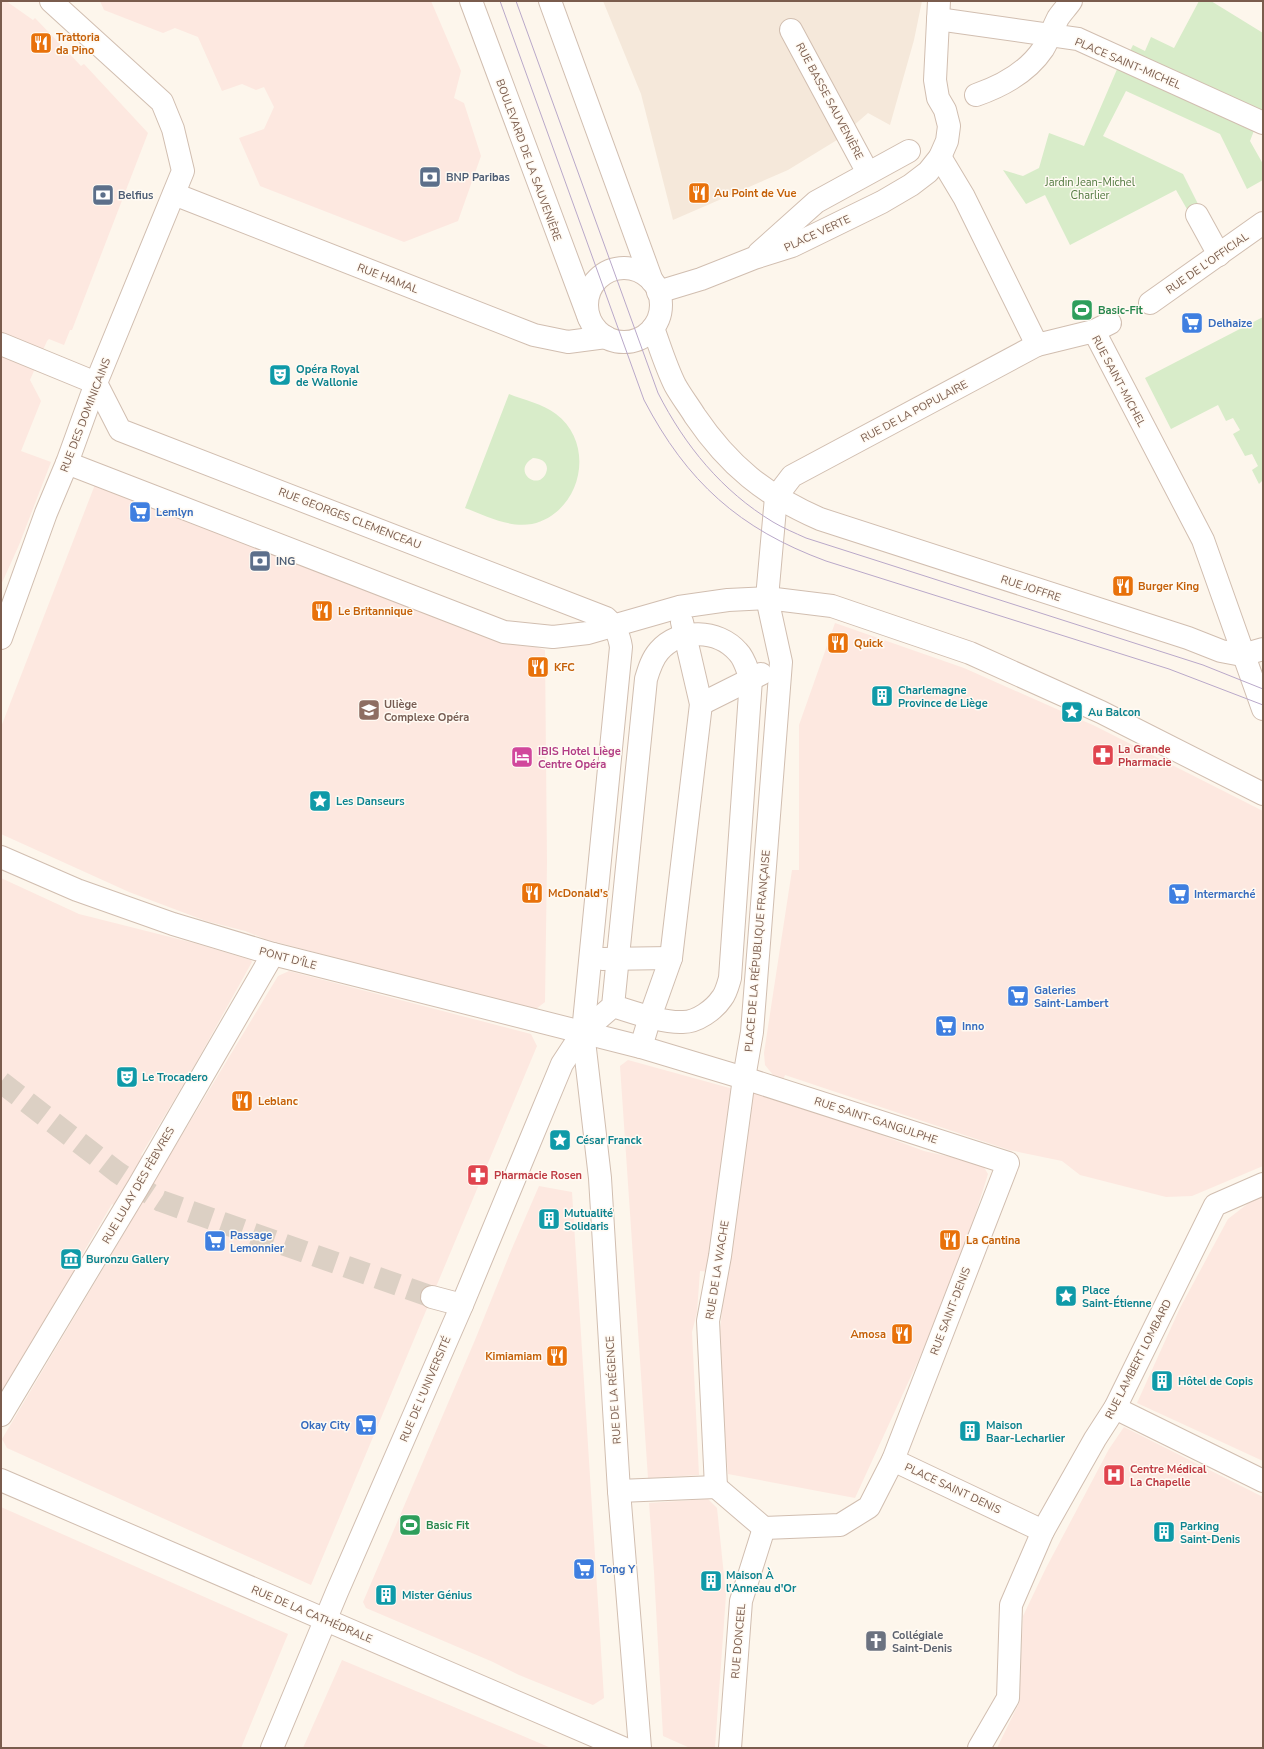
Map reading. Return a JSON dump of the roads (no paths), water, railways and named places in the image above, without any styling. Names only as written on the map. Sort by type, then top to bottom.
[{"type":"street","name":"RUE DES DOMINICAINS","points":[[1,638],[46,513],[67,463],[96,383],[183,171],[173,129],[162,102],[51,1]]},
{"type":"street","name":"BOULEVARD DE LA SAUVENIÈRE","points":[[470,1],[560,245],[589,318]]},
{"type":"street","points":[[550,1],[655,286],[660,304],[659,317],[653,328],[643,337],[631,341],[618,342],[606,337],[596,329],[589,318],[587,306],[589,293],[595,282],[605,273],[616,269],[629,269],[642,273],[655,286]]},
{"type":"street","points":[[976,95],[994,89],[1016,76],[1032,64],[1051,35],[1059,17],[1071,1]]},
{"type":"street","name":"PLACE VERTE","points":[[655,286],[701,279],[754,258],[792,246],[882,202],[917,181],[928,172],[940,157],[947,141],[949,126],[945,110],[938,98],[935,80],[939,10]]},
{"type":"street","name":"PLACE SAINT-MICHEL","points":[[939,10],[1051,35],[1078,39],[1263,123]]},
{"type":"street","name":"RUE BASSE SAUVENIÈRE","points":[[791,30],[868,173]]},
{"type":"street","points":[[754,258],[816,202],[909,151]]},
{"type":"street","points":[[940,157],[964,197],[1037,345]]},
{"type":"street","name":"RUE HAMAL","points":[[174,194],[534,335],[568,342],[606,337]]},
{"type":"street","points":[[1197,215],[1219,255]]},
{"type":"street","name":"RUE DE L'OFFICIAL","points":[[1150,303],[1263,223]]},
{"type":"street","name":"RUE SAINT-MICHEL","points":[[1037,345],[1102,327],[1203,540],[1242,655],[1263,709]]},
{"type":"street","name":"RUE JOFFRE","points":[[653,328],[676,386],[706,432],[724,454],[742,471],[793,508],[820,519],[1221,650],[1242,655]]},
{"type":"street","points":[[1,344],[96,383]]},
{"type":"street","name":"RUE DE LA POPULAIRE","points":[[776,497],[792,476],[1037,345]]},
{"type":"street","name":"RUE GEORGES CLEMENCEAU","points":[[96,383],[120,430],[579,607],[606,618],[617,632]]},
{"type":"street","points":[[67,463],[504,632],[553,637],[588,633],[617,632],[679,607],[728,600],[767,598],[832,606],[970,654],[1101,712],[1263,794]]},
{"type":"street","name":"PLACE DE LA RÉPUBLIQUE FRANÇAISE","points":[[744,1078],[752,1032],[781,662],[767,598],[776,497]]},
{"type":"street","points":[[641,1048],[670,958],[701,704],[679,607]]},
{"type":"street","points":[[583,1032],[621,647],[617,632]]},
{"type":"street","points":[[583,1032],[613,1006],[646,679],[650,665],[659,651],[668,643],[685,635],[704,634],[719,638],[739,652],[745,662],[751,679],[730,978],[722,998],[710,1011],[696,1019],[684,1022],[650,1017],[613,1006]]},
{"type":"street","points":[[1242,655],[1263,649]]},
{"type":"street","points":[[701,704],[781,662]]},
{"type":"street","name":"PONT D'ÎLE","points":[[1,858],[77,890],[173,924],[273,954],[554,1026],[583,1032]]},
{"type":"street","name":"RUE LULAY DES FÈBVRES","points":[[1,1415],[138,1187],[273,954]]},
{"type":"street","points":[[590,958],[670,958]]},
{"type":"street","points":[[583,1032],[744,1078]]},
{"type":"street","name":"RUE DE L'UNIVERSITÉ","points":[[272,1748],[325,1621],[462,1305],[562,1064],[583,1032]]},
{"type":"street","name":"RUE DE LA RÉGENCE","points":[[583,1032],[600,1178],[619,1492],[640,1748]]},
{"type":"street","name":"RUE SAINT-GANGULPHE","points":[[744,1078],[1008,1163]]},
{"type":"street","name":"RUE DE LA WACHE","points":[[716,1487],[708,1321],[720,1256],[744,1078]]},
{"type":"street","name":"RUE SAINT-DENIS","points":[[893,1460],[1008,1163]]},
{"type":"street","name":"RUE LAMBERT LOMBARD","points":[[1043,1531],[1094,1439],[1115,1408],[1215,1205],[1263,1184]]},
{"type":"street","points":[[432,1297],[462,1305]]},
{"type":"street","points":[[1115,1408],[1263,1481]]},
{"type":"street","name":"PLACE SAINT DENIS","points":[[764,1528],[840,1525],[870,1507],[893,1460],[1043,1531]]},
{"type":"street","name":"RUE DE LA CATHÉDRALE","points":[[1,1480],[325,1621],[623,1748]]},
{"type":"street","points":[[619,1492],[716,1487],[764,1528]]},
{"type":"street","name":"RUE DONCEEL","points":[[730,1748],[741,1601],[764,1528]]},
{"type":"street","points":[[980,1748],[1008,1698],[1011,1605],[1039,1564],[1043,1531]]},
{"type":"tunnel","points":[[1,1082],[117,1172],[161,1201],[432,1297]]},
{"type":"tram line","points":[[500,1],[644,400],[678,455],[698,479],[718,499],[742,518],[767,534],[826,561],[1169,669],[1263,705]]},
{"type":"tram line","points":[[516,1],[658,393],[680,431],[706,466],[721,482],[755,510],[777,524],[806,538],[1203,665],[1263,689]]},
{"type":"place","name":"Trattoria da Pino","points":[[41,43]]},
{"type":"place","name":"BNP Paribas","points":[[430,177]]},
{"type":"place","name":"Au Point de Vue","points":[[699,193]]},
{"type":"place","name":"Belfius","points":[[103,195]]},
{"type":"place","name":"Basic-Fit","points":[[1082,310]]},
{"type":"place","name":"Delhaize","points":[[1192,323]]},
{"type":"place","name":"Opéra Royal de Wallonie","points":[[280,375]]},
{"type":"place","name":"Lemlyn","points":[[140,512]]},
{"type":"place","name":"ING","points":[[260,561]]},
{"type":"place","name":"Burger King","points":[[1123,586]]},
{"type":"place","name":"Le Britannique","points":[[322,611]]},
{"type":"place","name":"Quick","points":[[838,643]]},
{"type":"place","name":"KFC","points":[[538,667]]},
{"type":"place","name":"Charlemagne Province de Liège","points":[[882,696]]},
{"type":"place","name":"Uliège Complexe Opéra","points":[[369,710]]},
{"type":"place","name":"Au Balcon","points":[[1072,712]]},
{"type":"place","name":"La Grande Pharmacie","points":[[1103,755]]},
{"type":"place","name":"IBIS Hotel Liège Centre Opéra","points":[[522,757]]},
{"type":"place","name":"Les Danseurs","points":[[320,801]]},
{"type":"place","name":"McDonald's","points":[[532,893]]},
{"type":"place","name":"Intermarché","points":[[1179,894]]},
{"type":"place","name":"Galeries Saint-Lambert","points":[[1018,996]]},
{"type":"place","name":"Inno","points":[[946,1026]]},
{"type":"place","name":"Le Trocadero","points":[[127,1077]]},
{"type":"place","name":"Leblanc","points":[[242,1101]]},
{"type":"place","name":"César Franck","points":[[560,1140]]},
{"type":"place","name":"Pharmacie Rosen","points":[[478,1175]]},
{"type":"place","name":"Mutualité Solidaris","points":[[549,1219]]},
{"type":"place","name":"La Cantina","points":[[950,1240]]},
{"type":"place","name":"Passage Lemonnier","points":[[215,1241]]},
{"type":"place","name":"Buronzu Gallery","points":[[71,1259]]},
{"type":"place","name":"Place Saint-Étienne","points":[[1066,1296]]},
{"type":"place","name":"Amosa","points":[[902,1334]]},
{"type":"place","name":"Kimiamiam","points":[[557,1356]]},
{"type":"place","name":"Hôtel de Copis","points":[[1162,1381]]},
{"type":"place","name":"Okay City","points":[[366,1425]]},
{"type":"place","name":"Maison Baar-Lecharlier","points":[[970,1431]]},
{"type":"place","name":"Centre Médical La Chapelle","points":[[1114,1475]]},
{"type":"place","name":"Basic Fit","points":[[410,1525]]},
{"type":"place","name":"Parking Saint-Denis","points":[[1164,1532]]},
{"type":"place","name":"Tong Y","points":[[584,1569]]},
{"type":"place","name":"Maison À l'Anneau d'Or","points":[[711,1581]]},
{"type":"place","name":"Mister Génius","points":[[386,1595]]},
{"type":"place","name":"Collégiale Saint-Denis","points":[[876,1641]]},
{"type":"park label","name":"Jardin Jean-Michel Charlier","points":[[1090,188]]}]
